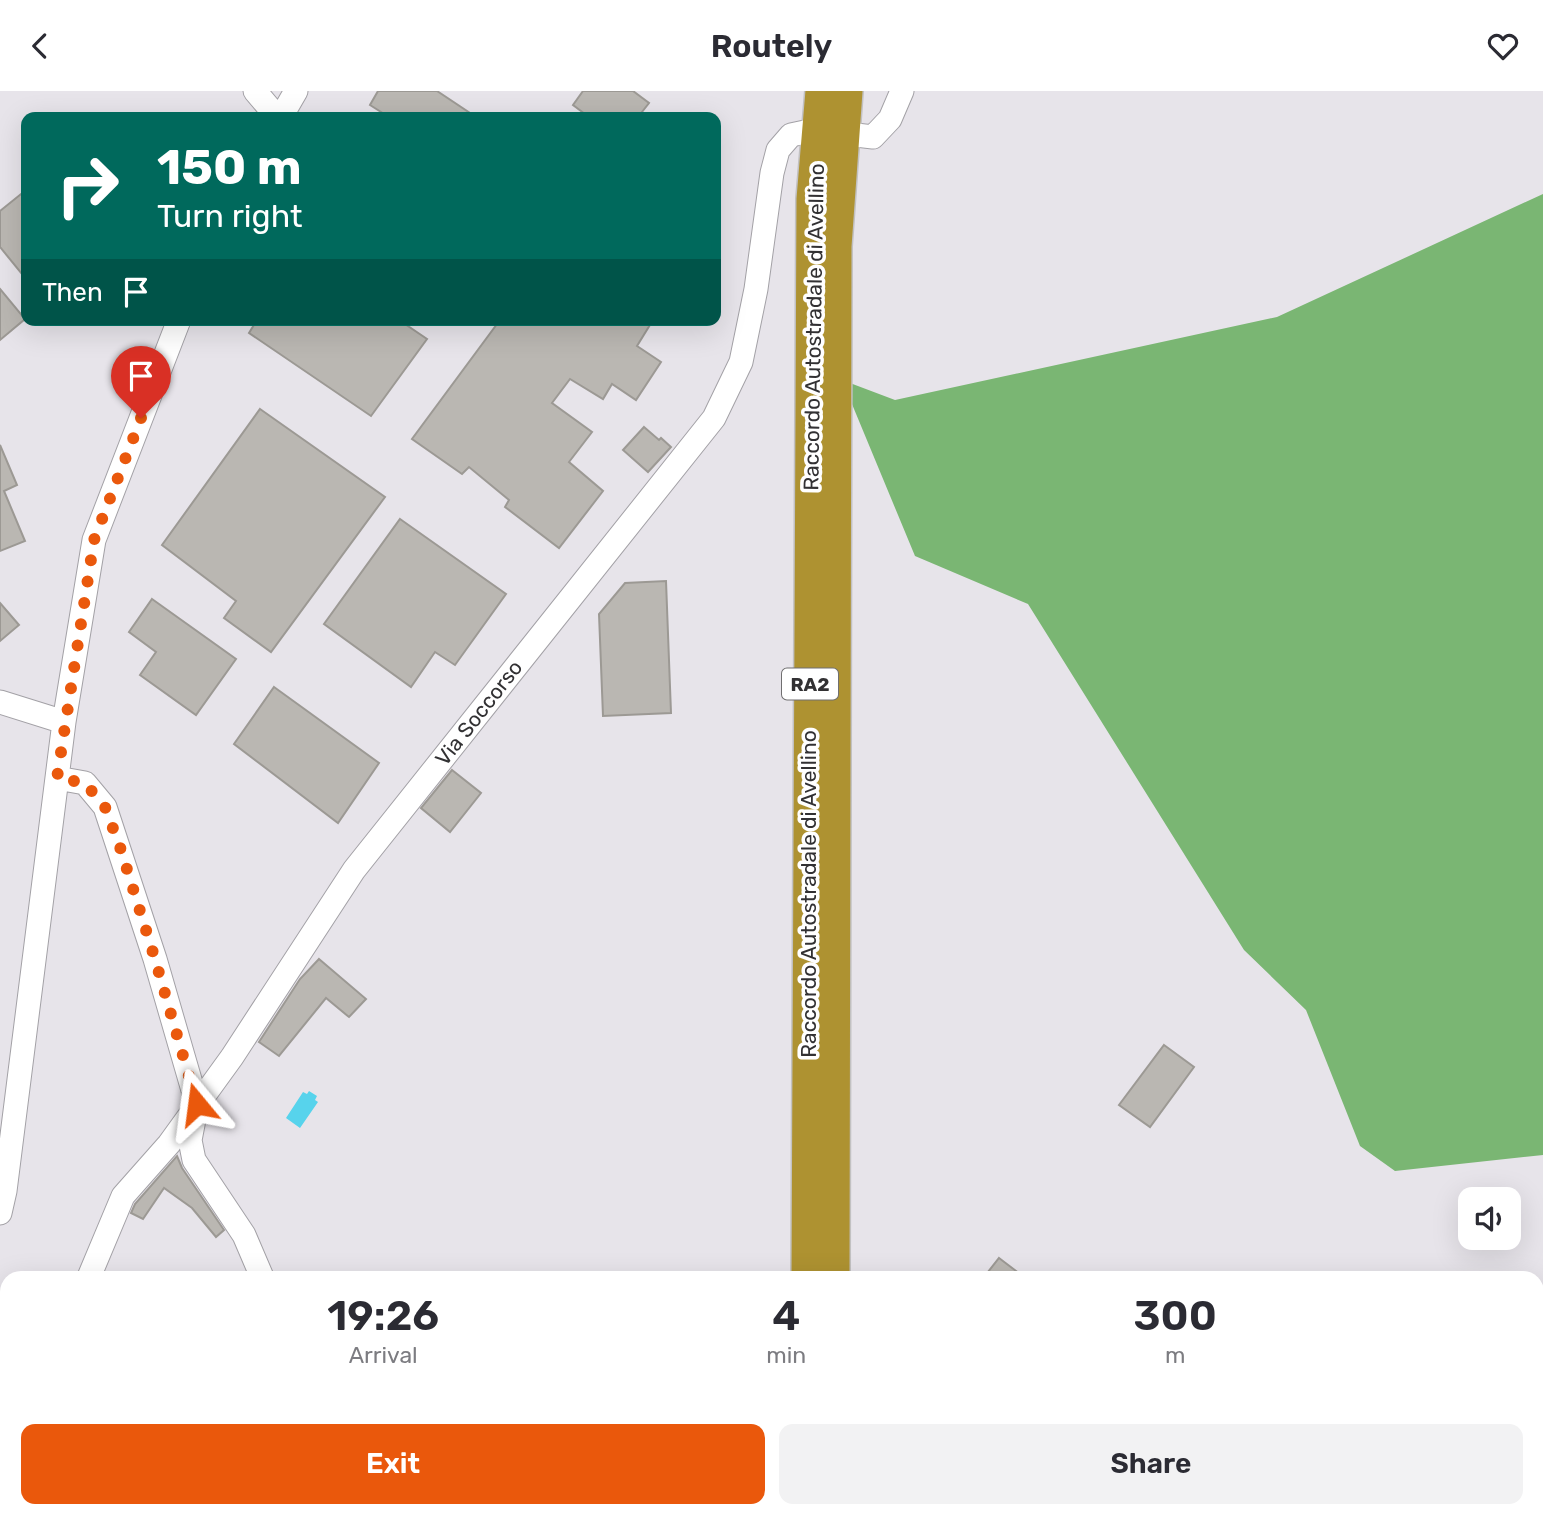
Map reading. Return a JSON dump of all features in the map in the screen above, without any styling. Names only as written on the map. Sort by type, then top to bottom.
[{"type":"highway","name":"Raccordo Autostradale di Avellino","points":[[808,1271],[813,199],[822,91]]},
{"type":"highway","name":"Raccordo Autostradale di Avellino","points":[[833,1271],[835,246],[846,91]]},
{"type":"street","points":[[255,91],[274,112]]},
{"type":"street","points":[[282,112],[296,91]]},
{"type":"street","points":[[856,135],[873,137],[890,119],[902,91]]},
{"type":"street","name":"Via Soccorso","points":[[92,1271],[123,1196],[169,1145],[232,1057],[354,870],[714,418],[741,362],[756,289],[772,173],[778,151],[792,135],[805,132]]},
{"type":"street","points":[[0,1213],[5,1191],[64,722],[94,540],[177,326]]},
{"type":"street","points":[[0,702],[64,722]]},
{"type":"street","points":[[57,778],[85,783],[105,807],[155,959],[197,1104],[190,1140],[194,1160],[244,1235],[259,1271]]},
{"type":"green space","points":[[1543,194],[1543,1155],[1395,1171],[1360,1146],[1306,1010],[1244,950],[1028,604],[915,556],[842,380],[895,400],[1277,317]]},
{"type":"water","points":[[309,1091],[317,1096],[315,1100],[318,1102],[300,1128],[286,1118],[303,1092],[307,1094]]},
{"type":"building","points":[[378,91],[437,91],[468,112],[381,112],[370,105]]},
{"type":"building","points":[[583,91],[633,91],[649,103],[642,112],[582,112],[573,105]]},
{"type":"building","points":[[21,194],[21,273],[0,247],[0,211]]},
{"type":"building","points":[[0,289],[21,314],[21,322],[0,340]]},
{"type":"building","points":[[253,326],[408,326],[427,339],[371,416],[249,333]]},
{"type":"building","points":[[496,326],[649,326],[637,346],[661,362],[636,400],[612,384],[603,399],[570,379],[552,403],[592,432],[569,462],[603,491],[559,548],[505,507],[509,500],[469,467],[462,474],[412,439]]},
{"type":"building","points":[[260,409],[385,497],[271,652],[224,618],[236,601],[162,545]]},
{"type":"building","points":[[644,427],[671,447],[648,472],[623,450]]},
{"type":"building","points":[[0,445],[17,485],[4,491],[25,541],[0,551]]},
{"type":"building","points":[[400,519],[506,594],[455,665],[435,652],[411,687],[324,624]]},
{"type":"building","points":[[666,581],[671,713],[603,716],[599,614],[625,583]]},
{"type":"building","points":[[152,599],[236,659],[196,715],[140,675],[156,652],[129,632]]},
{"type":"building","points":[[0,603],[19,625],[0,641]]},
{"type":"building","points":[[274,687],[379,763],[338,823],[234,744]]},
{"type":"building","points":[[452,770],[481,793],[450,832],[421,808]]},
{"type":"building","points":[[319,959],[366,999],[349,1017],[326,998],[279,1056],[259,1042],[300,979]]},
{"type":"building","points":[[1164,1045],[1194,1067],[1150,1127],[1119,1105]]},
{"type":"building","points":[[177,1156],[182,1168],[224,1230],[216,1237],[192,1208],[164,1188],[143,1219],[131,1213],[135,1204]]},
{"type":"building","points":[[999,1258],[1016,1271],[989,1271]]},
{"type":"route","points":[[141,418],[94,540],[57,778],[85,783],[105,807],[155,959],[197,1104]]}]
